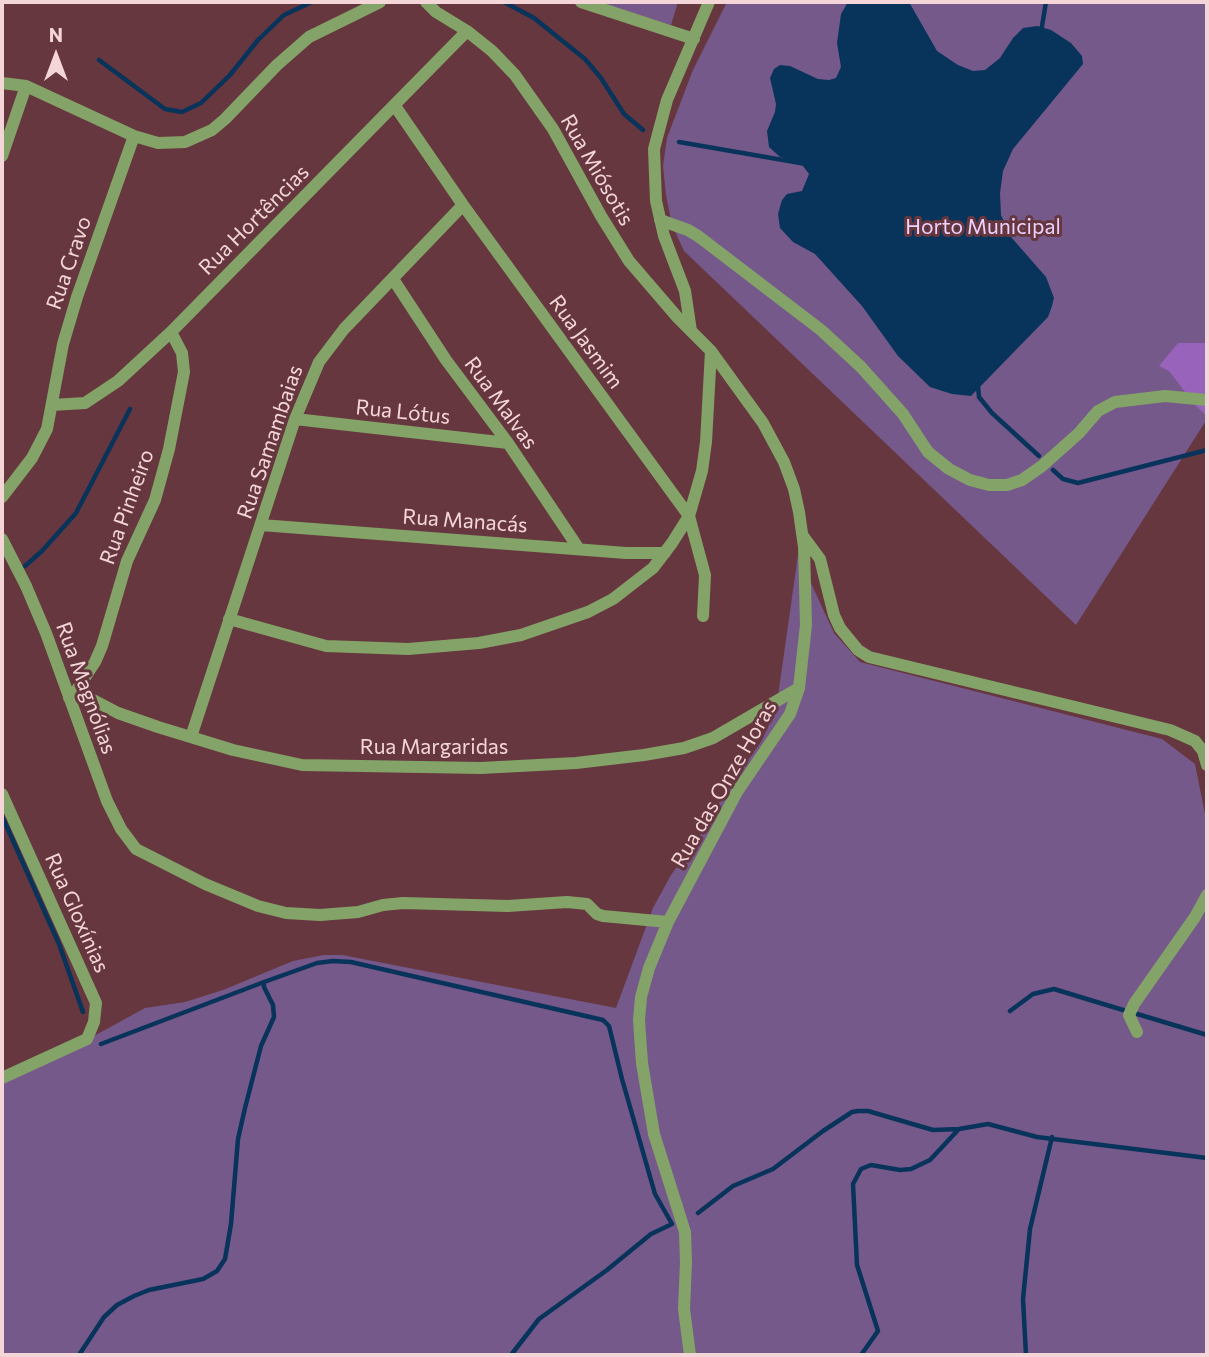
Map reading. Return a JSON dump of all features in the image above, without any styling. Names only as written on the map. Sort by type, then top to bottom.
[{"type":"street","points":[[2,83],[26,86],[134,136],[172,144],[199,137],[212,130],[309,37],[380,2]]},
{"type":"street","name":"Rua Miósotis","points":[[426,2],[492,51],[515,75],[553,129],[629,261],[711,351]]},
{"type":"street","points":[[581,2],[694,39]]},
{"type":"street","points":[[691,331],[685,291],[660,220],[654,178],[654,149],[667,100],[709,2]]},
{"type":"street","name":"Rua Hortências","points":[[52,405],[85,403],[118,381],[172,332],[467,31]]},
{"type":"street","points":[[2,156],[26,86]]},
{"type":"street","name":"Rua Jasmim","points":[[395,106],[463,205],[689,516],[705,575],[703,616]]},
{"type":"street","name":"Rua Cravo","points":[[2,497],[32,458],[42,440],[76,297],[134,136]]},
{"type":"street","name":"Rua Samambaias","points":[[191,737],[295,419],[319,362],[330,345],[463,205]]},
{"type":"street","points":[[660,220],[698,236],[821,330],[870,377],[903,414],[928,452],[949,469],[970,480],[989,485],[1007,485],[1022,480],[1079,433],[1098,411],[1115,402],[1165,396],[1207,400]]},
{"type":"street","name":"Rua Malvas","points":[[393,279],[446,360],[508,443],[579,549]]},
{"type":"street","name":"Rua Pinheiro","points":[[72,694],[102,646],[127,561],[155,500],[169,449],[184,372],[182,353],[172,332]]},
{"type":"street","points":[[229,619],[326,646],[408,649],[479,643],[521,635],[588,612],[631,586],[653,568],[689,516],[702,471],[706,442],[711,351]]},
{"type":"street","name":"Rua das Onze Horas","points":[[690,1355],[684,1309],[685,1232],[654,1134],[642,1063],[639,1020],[641,997],[649,968],[668,922],[737,792],[790,714],[799,688],[806,625],[803,536],[794,489],[784,462],[763,423],[711,351]]},
{"type":"street","name":"Rua Lótus","points":[[295,419],[508,443]]},
{"type":"street","name":"Rua Manacás","points":[[261,525],[665,553]]},
{"type":"street","points":[[803,536],[820,559],[834,615],[840,628],[858,650],[869,657],[1170,730],[1195,741],[1203,751],[1207,765]]},
{"type":"street","name":"Rua Magnólias","points":[[2,539],[26,586],[72,694],[107,801],[136,849],[205,884],[258,906],[286,913],[320,915],[358,912],[403,903],[508,906],[567,902],[587,904],[603,916],[668,922]]},
{"type":"street","name":"Rua Margaridas","points":[[72,694],[118,713],[233,750],[302,765],[481,768],[576,763],[684,748],[713,738],[799,688]]},
{"type":"street","name":"Rua Gloxínias","points":[[2,794],[96,1003],[87,1039],[2,1078]]},
{"type":"street","points":[[1137,1032],[1129,1015],[1134,1004],[1195,917],[1207,895]]},
{"type":"green space","points":[[591,2],[678,2],[671,25]]},
{"type":"green space","name":"Horto Municipal","points":[[727,2],[1207,2],[1207,419],[1076,625],[684,251],[672,225],[666,195],[663,166],[667,138],[693,70]]},
{"type":"green space","points":[[798,555],[834,633],[860,662],[1162,739],[1195,764],[1207,824],[1207,1355],[2,1355],[2,1082],[54,1058],[145,1008],[185,1002],[223,990],[293,961],[324,955],[342,955],[616,1008],[653,908],[671,875],[709,822],[723,795],[761,742],[776,710]]},
{"type":"shaded area","points":[[1178,343],[1207,343],[1207,416],[1169,371],[1159,366]]},
{"type":"water","points":[[848,2],[909,2],[937,51],[973,71],[985,70],[1000,58],[1023,28],[1037,26],[1051,30],[1071,43],[1082,56],[1083,64],[1013,149],[1003,171],[1000,193],[1001,215],[1011,237],[1046,277],[1054,298],[1052,306],[1048,317],[971,396],[952,394],[930,387],[898,356],[862,306],[815,254],[793,242],[780,228],[778,214],[782,200],[787,194],[802,191],[809,174],[800,162],[780,157],[769,147],[767,131],[776,104],[770,78],[774,69],[780,65],[790,66],[818,79],[836,78],[841,67],[837,43],[841,14]]},
{"type":"waterway","points":[[99,60],[165,109],[182,112],[201,103],[284,15],[312,2]]},
{"type":"waterway","points":[[504,2],[534,18],[585,59],[624,114],[643,130]]},
{"type":"waterway","points":[[1041,32],[1046,2]]},
{"type":"waterway","points":[[679,142],[806,164]]},
{"type":"waterway","points":[[978,386],[979,397],[992,413],[1039,456]]},
{"type":"waterway","points":[[25,566],[76,513],[130,409]]},
{"type":"waterway","points":[[1053,470],[1063,479],[1078,483],[1207,450]]},
{"type":"waterway","points":[[2,816],[59,944],[83,1012]]},
{"type":"waterway","points":[[101,1044],[317,963],[333,961],[351,962],[603,1020],[609,1026],[655,1194],[672,1224],[651,1234],[539,1319],[511,1355]]},
{"type":"waterway","points":[[79,1355],[104,1317],[117,1305],[149,1290],[203,1279],[217,1271],[225,1259],[231,1224],[238,1139],[261,1046],[274,1017],[273,1005],[264,982]]},
{"type":"waterway","points":[[1010,1011],[1033,994],[1054,989],[1123,1010]]},
{"type":"waterway","points":[[1134,1013],[1207,1035]]},
{"type":"waterway","points":[[698,1213],[733,1186],[773,1169],[823,1131],[852,1112],[858,1111],[868,1111],[933,1130],[988,1124],[1037,1137],[1207,1158]]},
{"type":"waterway","points":[[861,1355],[878,1331],[857,1265],[853,1184],[861,1169],[871,1165],[900,1170],[911,1169],[930,1160],[958,1130]]},
{"type":"waterway","points":[[1026,1355],[1023,1299],[1030,1229],[1052,1137]]}]
